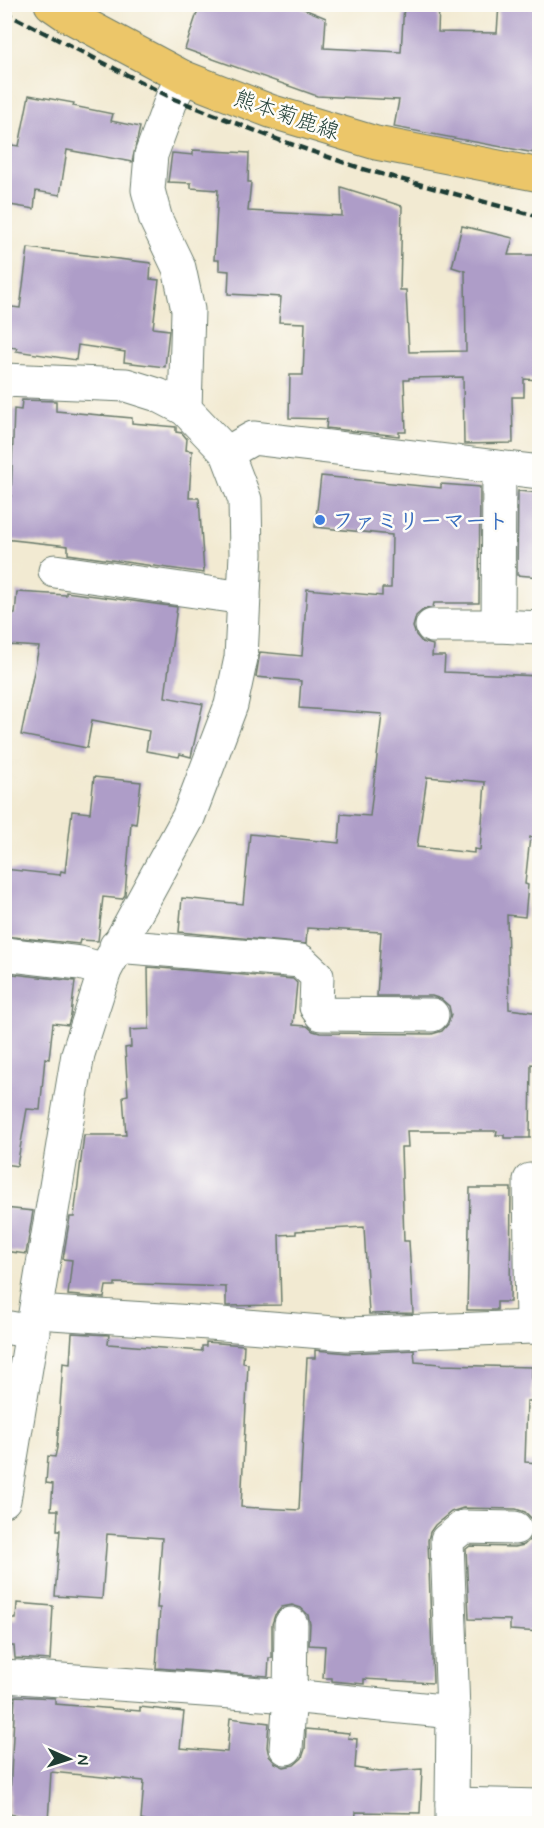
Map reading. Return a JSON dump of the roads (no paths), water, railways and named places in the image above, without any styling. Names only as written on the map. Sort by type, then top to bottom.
[{"type":"main road","name":"熊本菊鹿線","points":[[51,4],[67,15],[183,77],[270,111],[376,143],[540,175]]},
{"type":"street","points":[[183,77],[172,98],[152,155],[148,190],[156,220],[179,267],[188,310],[185,409]]},
{"type":"street","points":[[4,380],[126,385],[158,395],[185,409],[227,453],[245,500],[246,554],[241,658],[231,705],[188,818],[110,958],[78,1053],[24,1324],[4,1500]]},
{"type":"street","points":[[227,453],[253,438],[540,472]]},
{"type":"street","points":[[498,626],[499,468]]},
{"type":"street","points":[[55,571],[244,598]]},
{"type":"street","points":[[432,626],[540,628]]},
{"type":"street","points":[[4,954],[80,963],[110,958],[301,961],[317,976],[316,1007],[321,1014],[432,1015]]},
{"type":"street","points":[[24,1324],[209,1323],[347,1334],[536,1327],[530,1180]]},
{"type":"street","points":[[515,1528],[463,1527],[447,1540],[453,1712],[452,1814],[540,1806]]},
{"type":"street","points":[[286,1748],[290,1696],[291,1624]]},
{"type":"street","points":[[4,1676],[290,1696],[453,1712]]},
{"type":"railway","points":[[4,12],[172,98],[279,140],[363,169],[540,217]]},
{"type":"place","name":"ファミリーマート","points":[[320,520]]}]
